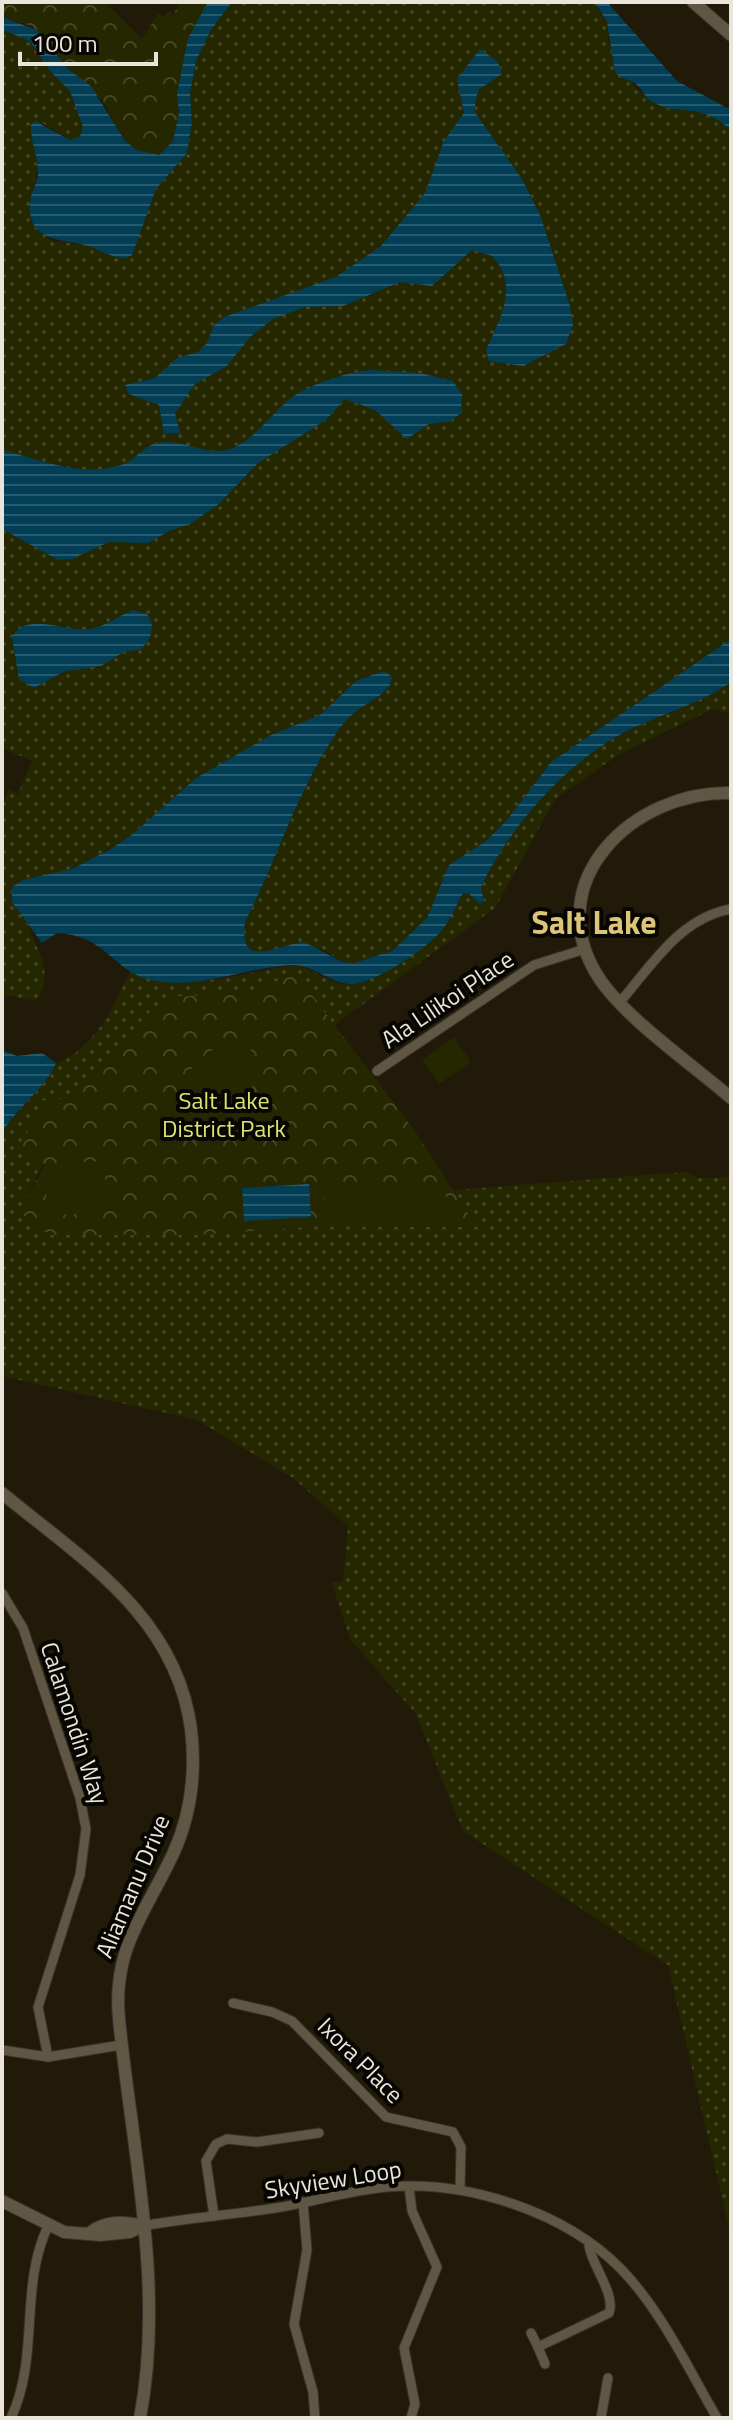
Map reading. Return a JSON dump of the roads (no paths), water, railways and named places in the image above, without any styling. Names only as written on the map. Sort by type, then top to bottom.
[{"type":"street","points":[[693,2],[731,35]]},
{"type":"street","points":[[731,793],[674,801],[636,820],[616,835],[598,856],[582,894],[580,924],[585,949],[601,981],[620,1002],[731,1098]]},
{"type":"street","points":[[620,1002],[684,929],[705,917],[731,909]]},
{"type":"street","name":"Ala Lilikoi Place","points":[[377,1071],[534,965],[585,949]]},
{"type":"street","name":"Aliamanu Drive","points":[[2,1493],[118,1590],[143,1616],[172,1660],[188,1711],[193,1746],[189,1801],[173,1855],[130,1935],[120,1966],[117,2006],[151,2311],[148,2374],[140,2418]]},
{"type":"street","name":"Calamondin Way","points":[[2,1593],[23,1628],[80,1798],[86,1829],[80,1875],[38,2007],[48,2057]]},
{"type":"street","name":"Ixora Place","points":[[233,2003],[272,2012],[292,2021],[386,2117],[453,2132],[461,2145],[460,2190]]},
{"type":"street","points":[[2,2050],[48,2057],[121,2045]]},
{"type":"street","points":[[214,2216],[206,2161],[216,2144],[227,2139],[257,2142],[319,2133]]},
{"type":"street","points":[[409,2187],[412,2211],[437,2267],[404,2348],[416,2406],[411,2418]]},
{"type":"street","name":"Skyview Loop","points":[[142,2226],[370,2189],[409,2187],[460,2190],[531,2211],[619,2267],[639,2290],[717,2418]]},
{"type":"street","points":[[2,2201],[64,2232],[100,2235],[130,2232],[142,2226]]},
{"type":"street","points":[[303,2202],[307,2250],[294,2324],[313,2392],[315,2418]]},
{"type":"street","points":[[11,2418],[30,2350],[34,2264],[48,2226]]},
{"type":"street","points":[[538,2347],[610,2311],[611,2303],[591,2259],[589,2246]]},
{"type":"street","points":[[531,2333],[545,2364]]},
{"type":"street","points":[[601,2418],[608,2378]]},
{"type":"water","points":[[208,2],[232,2],[211,30],[196,61],[190,93],[192,122],[187,153],[156,189],[132,255],[117,257],[42,233],[31,217],[30,200],[38,174],[31,125],[35,121],[70,140],[80,136],[83,127],[70,91],[49,70],[33,45],[2,30],[2,17],[37,30],[68,69],[91,86],[125,141],[137,150],[159,155],[173,141],[179,113],[177,94],[188,38]]},
{"type":"water","points":[[595,2],[607,2],[677,81],[731,110],[731,130],[709,115],[654,103],[637,85],[617,75],[607,22]]},
{"type":"water","points":[[480,49],[498,62],[502,74],[478,90],[474,111],[522,179],[540,215],[570,306],[573,325],[566,344],[523,366],[489,361],[486,350],[505,303],[505,279],[492,256],[472,250],[432,286],[400,282],[343,306],[305,307],[273,319],[251,336],[227,366],[195,384],[175,413],[180,433],[164,433],[159,405],[129,394],[125,385],[155,378],[177,358],[198,352],[207,343],[214,325],[224,317],[336,277],[381,246],[425,193],[444,141],[464,113],[457,79]]},
{"type":"water","points":[[371,370],[420,373],[453,381],[462,395],[461,413],[451,421],[429,424],[407,439],[375,410],[345,399],[326,420],[258,463],[219,504],[190,524],[148,543],[109,542],[72,559],[58,560],[2,529],[2,450],[61,466],[90,470],[126,463],[157,443],[225,450],[249,438],[286,402],[303,391],[338,377]]},
{"type":"water","points":[[133,610],[147,614],[151,623],[150,637],[141,649],[124,652],[101,666],[65,671],[34,688],[19,679],[12,637],[19,629],[27,625],[48,624],[91,629]]},
{"type":"water","points":[[731,639],[730,683],[625,732],[582,761],[541,799],[507,842],[481,887],[484,901],[480,904],[469,894],[463,893],[435,938],[412,956],[371,979],[349,984],[292,965],[184,983],[147,979],[125,968],[97,946],[73,935],[57,933],[42,943],[12,902],[12,887],[23,880],[72,869],[109,850],[133,834],[196,778],[269,736],[320,715],[356,681],[384,671],[392,677],[390,685],[346,720],[312,774],[245,922],[244,937],[254,951],[262,952],[304,942],[343,962],[354,963],[392,951],[427,918],[449,865],[486,841],[506,821],[551,762]]},
{"type":"water","points":[[2,1050],[17,1056],[42,1053],[56,1063],[2,1133]]},
{"type":"water","points":[[309,1184],[311,1217],[244,1221],[242,1188]]},
{"type":"district","name":"Salt Lake","points":[[594,922]]},
{"type":"park label","name":"Salt Lake District Park","points":[[224,1114]]}]
